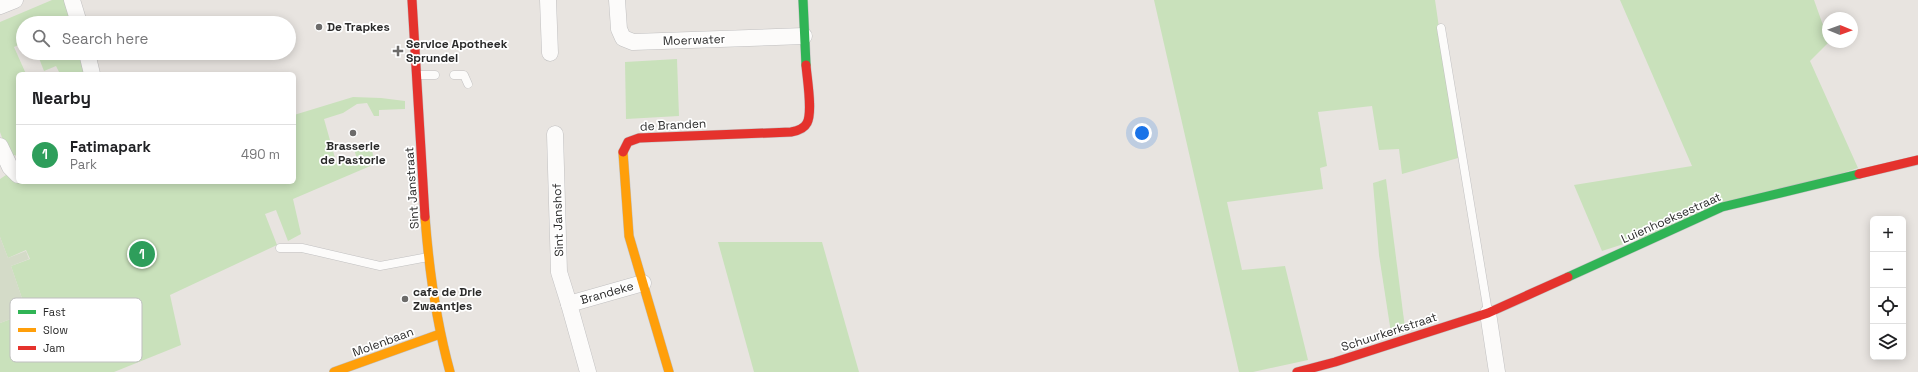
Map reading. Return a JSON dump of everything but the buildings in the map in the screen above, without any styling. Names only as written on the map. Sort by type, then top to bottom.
[{"type":"street","points":[[0,6],[15,0]]},
{"type":"street","points":[[72,0],[77,16]]},
{"type":"street","name":"Sint Janstraat","points":[[412,0],[428,257],[432,297],[450,372]]},
{"type":"street","points":[[548,0],[550,53]]},
{"type":"street","name":"Moerwater","points":[[617,0],[618,29],[623,38],[633,42],[804,36]]},
{"type":"street","name":"de Branden","points":[[669,372],[629,236],[623,153],[626,145],[631,140],[639,138],[791,132],[801,130],[808,123],[809,116],[803,0]]},
{"type":"street","points":[[89,60],[92,72]]},
{"type":"street","name":"Sint Janshof","points":[[555,134],[559,272],[569,304]]},
{"type":"street","points":[[1,149],[10,167],[16,172]]},
{"type":"street","name":"Luienhoeksestraat","points":[[1488,313],[1722,207],[1918,160]]},
{"type":"street","name":"Brandeke","points":[[588,372],[569,304],[643,283]]},
{"type":"street","points":[[1488,313],[1497,372]]},
{"type":"street","name":"Schuurkerkstraat","points":[[1297,372],[1335,362],[1488,313]]},
{"type":"street","name":"Molenbaan","points":[[334,372],[440,334]]},
{"type":"lane","points":[[1441,28],[1488,313]]},
{"type":"lane","points":[[416,75],[435,75]]},
{"type":"lane","points":[[454,75],[464,75],[468,84]]},
{"type":"lane","points":[[280,248],[302,248],[380,266],[428,257]]},
{"type":"green space","points":[[52,0],[66,0],[72,16],[16,16],[16,46],[14,47],[16,52],[16,60],[20,60],[25,72],[16,72],[16,156],[13,155],[4,143],[0,132],[0,22]]},
{"type":"green space","points":[[1154,0],[1435,0],[1458,158],[1402,174],[1399,149],[1379,150],[1372,106],[1318,112],[1327,166],[1320,168],[1323,189],[1227,202],[1242,270],[1285,266],[1308,360],[1253,372],[1239,372]]},
{"type":"green space","points":[[1620,0],[1814,0],[1822,22],[1823,48],[1810,61],[1858,168],[1602,251],[1574,185],[1692,166]]},
{"type":"green space","points":[[677,59],[679,116],[626,119],[625,62]]},
{"type":"green space","points":[[40,60],[86,60],[89,72],[59,72],[56,66],[44,71]]},
{"type":"green space","points":[[353,97],[405,101],[405,109],[379,110],[379,116],[374,116],[367,103],[357,104],[343,113],[324,119],[337,165],[357,159],[354,149],[371,146],[375,164],[293,199],[301,234],[288,241],[276,210],[265,214],[277,245],[170,295],[181,345],[142,361],[142,298],[22,298],[11,266],[30,259],[26,250],[8,258],[0,237],[0,179],[16,168],[16,184],[296,184],[296,114]]},
{"type":"green space","points":[[1386,179],[1405,328],[1391,333],[1379,255],[1373,183]]},
{"type":"green space","points":[[0,237],[8,258],[26,251],[29,259],[11,266],[22,298],[10,298],[10,319],[0,323]]},
{"type":"green space","points":[[718,242],[822,242],[859,372],[754,372]]},
{"type":"green space","points":[[10,319],[10,362],[139,362],[114,372],[0,372],[0,323]]},
{"type":"traffic: fast","points":[[803,0],[806,65]]},
{"type":"traffic: fast","points":[[1568,277],[1722,207],[1859,174]]},
{"type":"traffic: slow","points":[[623,152],[629,236],[669,372]]},
{"type":"traffic: slow","points":[[425,217],[434,295],[450,372]]},
{"type":"traffic: slow","points":[[334,372],[440,334]]},
{"type":"traffic: jam","points":[[412,0],[425,217]]},
{"type":"traffic: jam","points":[[623,152],[628,142],[639,138],[796,131],[804,127],[809,118],[810,111],[806,65]]},
{"type":"traffic: jam","points":[[1859,174],[1918,160]]},
{"type":"traffic: jam","points":[[1297,372],[1335,362],[1488,313],[1568,277]]},
{"type":"place","name":"De Trapkes","points":[[319,27]]},
{"type":"place","name":"Service Apotheek Sprundel","points":[[398,51]]},
{"type":"place","name":"Brasserie de Pastorie","points":[[353,133]]},
{"type":"place","name":"Fatimapark","points":[[142,254]]},
{"type":"place","name":"cafe de Drie Zwaantjes","points":[[405,299]]}]
